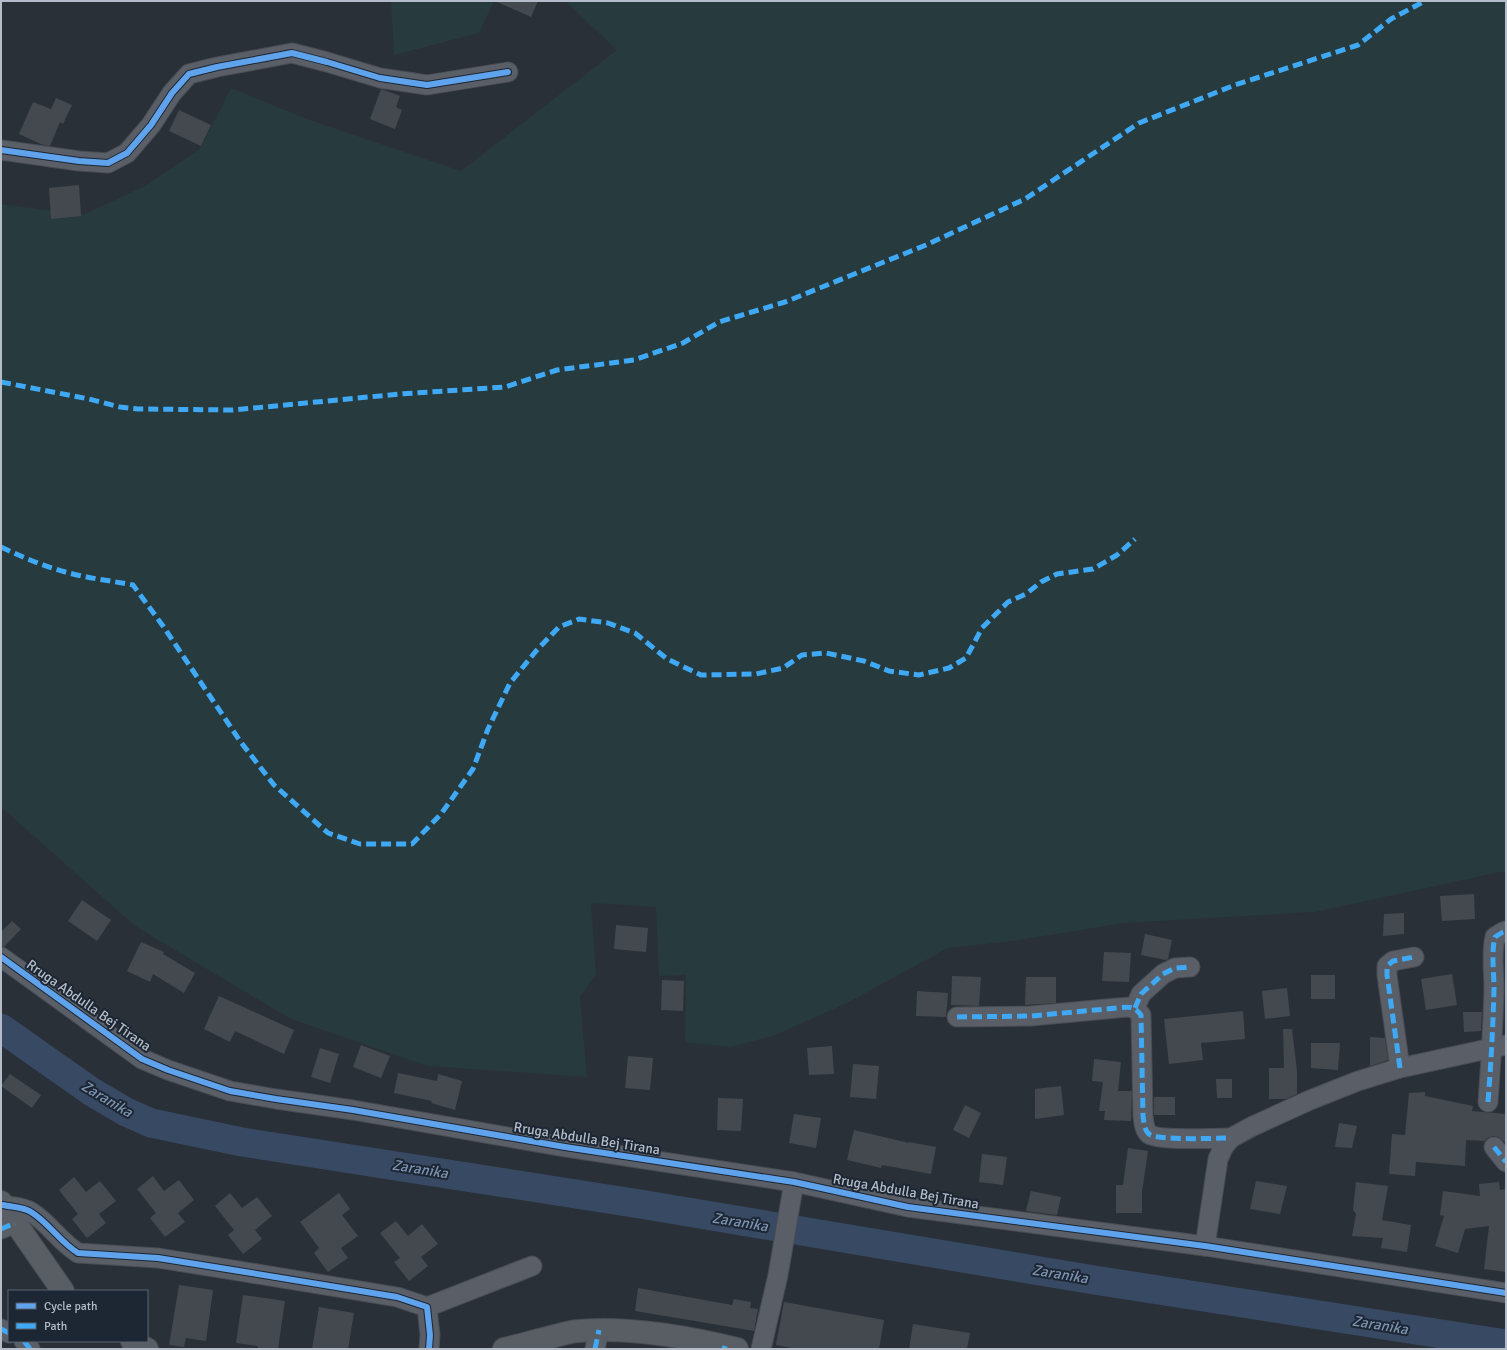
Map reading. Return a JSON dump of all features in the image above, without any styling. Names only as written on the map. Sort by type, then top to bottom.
[{"type":"street","points":[[1,150],[79,161],[108,163],[127,153],[151,125],[172,93],[189,74],[217,67],[292,53],[380,78],[427,85],[508,72]]},
{"type":"street","points":[[1488,1102],[1499,1046],[1492,949],[1495,937],[1506,931]]},
{"type":"street","name":"Rruga Abdulla Bej Tirana","points":[[1,957],[142,1059],[168,1070],[230,1091],[361,1111],[581,1149],[794,1182],[908,1207],[1205,1246],[1506,1293]]},
{"type":"street","points":[[1400,1068],[1387,966],[1393,961],[1414,957]]},
{"type":"street","points":[[1135,1008],[1141,994],[1163,974],[1175,968],[1190,967]]},
{"type":"street","points":[[956,1017],[1032,1016],[1129,1007],[1135,1008],[1141,1015],[1143,1116],[1145,1128],[1149,1134],[1172,1138],[1231,1138]]},
{"type":"street","points":[[1205,1246],[1218,1159],[1224,1146],[1231,1138],[1310,1100],[1358,1081],[1400,1068],[1499,1046]]},
{"type":"street","points":[[1494,1147],[1506,1162]]},
{"type":"street","points":[[761,1349],[778,1275],[794,1182]]},
{"type":"street","points":[[62,1290],[8,1226],[2,1204],[30,1211],[70,1248],[78,1253],[158,1258],[397,1298],[427,1307],[532,1266]]},
{"type":"street","points":[[427,1307],[430,1335],[429,1349]]},
{"type":"street","points":[[504,1349],[577,1331],[597,1340],[624,1331],[663,1342],[729,1348]]},
{"type":"street","points":[[134,1342],[147,1349]]},
{"type":"green space","points":[[391,1],[494,1],[479,33],[394,55]]},
{"type":"green space","points":[[565,1],[1506,1],[1506,872],[1500,872],[1315,912],[1124,923],[1013,941],[948,948],[845,1004],[773,1036],[730,1047],[685,1042],[686,975],[659,976],[656,907],[591,903],[596,974],[580,997],[587,1077],[428,1066],[291,1019],[135,926],[1,807],[1,204],[83,215],[145,186],[200,149],[231,88],[307,119],[461,171],[617,50]]},
{"type":"building","points":[[495,1],[538,1],[531,17]]},
{"type":"building","points":[[381,89],[400,96],[396,107],[402,110],[395,129],[370,119]]},
{"type":"building","points":[[56,98],[72,105],[63,124],[60,122],[50,146],[43,145],[19,134],[33,102],[51,109]]},
{"type":"building","points":[[179,110],[211,125],[201,146],[169,131]]},
{"type":"building","points":[[79,185],[81,216],[51,219],[49,188]]},
{"type":"building","points":[[1474,894],[1475,919],[1442,921],[1440,896]]},
{"type":"building","points":[[82,900],[111,920],[97,941],[68,921]]},
{"type":"building","points":[[1404,913],[1404,934],[1383,936],[1384,914]]},
{"type":"building","points":[[12,921],[21,929],[4,947],[1,946],[1,932]]},
{"type":"building","points":[[616,925],[648,928],[646,952],[614,949]]},
{"type":"building","points":[[1145,934],[1172,940],[1168,959],[1166,960],[1141,955]]},
{"type":"building","points":[[141,942],[164,952],[163,954],[195,973],[184,993],[153,974],[150,982],[127,971]]},
{"type":"building","points":[[1104,952],[1131,953],[1129,982],[1102,981]]},
{"type":"building","points":[[1452,974],[1457,1005],[1426,1010],[1421,979]]},
{"type":"building","points":[[1311,975],[1335,975],[1335,999],[1311,999]]},
{"type":"building","points":[[952,976],[981,977],[979,1006],[951,1005]]},
{"type":"building","points":[[1026,977],[1056,977],[1056,1003],[1025,1005]]},
{"type":"building","points":[[662,980],[684,981],[683,1011],[661,1010]]},
{"type":"building","points":[[1287,988],[1290,1016],[1265,1019],[1262,991]]},
{"type":"building","points":[[917,991],[948,993],[946,1017],[916,1016]]},
{"type":"building","points":[[219,996],[294,1030],[284,1054],[235,1031],[230,1042],[204,1029]]},
{"type":"building","points":[[1243,1011],[1245,1039],[1201,1043],[1203,1060],[1169,1064],[1164,1019]]},
{"type":"building","points":[[1463,1012],[1482,1012],[1481,1031],[1464,1032]]},
{"type":"building","points":[[1283,1029],[1292,1029],[1297,1071],[1297,1094],[1286,1099],[1269,1099],[1269,1068],[1284,1068]]},
{"type":"building","points":[[1370,1037],[1385,1038],[1388,1060],[1370,1066]]},
{"type":"building","points":[[1311,1043],[1340,1043],[1338,1070],[1311,1068]]},
{"type":"building","points":[[361,1045],[390,1056],[381,1078],[353,1067]]},
{"type":"building","points":[[832,1046],[834,1074],[809,1075],[807,1048]]},
{"type":"building","points":[[320,1048],[339,1054],[330,1083],[311,1077]]},
{"type":"building","points":[[628,1056],[653,1058],[650,1090],[625,1088]]},
{"type":"building","points":[[1094,1059],[1121,1062],[1118,1091],[1132,1091],[1131,1121],[1104,1120],[1105,1111],[1099,1111],[1103,1082],[1092,1081]]},
{"type":"building","points":[[853,1064],[879,1066],[876,1099],[850,1097]]},
{"type":"building","points":[[398,1073],[437,1081],[438,1074],[462,1081],[455,1110],[431,1103],[432,1101],[394,1093]]},
{"type":"building","points":[[10,1074],[41,1095],[32,1108],[1,1086]]},
{"type":"building","points":[[1216,1079],[1232,1079],[1232,1098],[1217,1098]]},
{"type":"building","points":[[1061,1086],[1064,1115],[1035,1119],[1035,1089]]},
{"type":"building","points":[[1425,1092],[1425,1096],[1473,1106],[1472,1111],[1506,1114],[1506,1143],[1498,1137],[1493,1136],[1487,1138],[1485,1141],[1466,1140],[1465,1166],[1416,1162],[1415,1176],[1389,1174],[1392,1134],[1405,1135],[1409,1093]]},
{"type":"building","points":[[1154,1097],[1175,1097],[1175,1115],[1154,1115]]},
{"type":"building","points":[[718,1098],[743,1099],[741,1131],[717,1130]]},
{"type":"building","points":[[965,1105],[981,1113],[969,1138],[953,1130]]},
{"type":"building","points":[[794,1114],[821,1118],[816,1148],[789,1143]]},
{"type":"building","points":[[1339,1123],[1357,1126],[1352,1148],[1335,1147]]},
{"type":"building","points":[[854,1130],[909,1143],[936,1147],[931,1174],[882,1165],[881,1168],[847,1160]]},
{"type":"building","points":[[1128,1148],[1148,1151],[1142,1192],[1142,1213],[1116,1213],[1116,1185],[1123,1185]]},
{"type":"building","points":[[982,1154],[1007,1157],[1003,1185],[979,1182]]},
{"type":"building","points":[[153,1176],[164,1191],[179,1180],[194,1200],[178,1213],[185,1222],[165,1237],[150,1218],[156,1213],[137,1189]]},
{"type":"building","points":[[74,1177],[86,1192],[100,1181],[116,1201],[99,1214],[106,1223],[87,1238],[72,1219],[78,1214],[59,1190]]},
{"type":"building","points":[[1256,1181],[1287,1186],[1280,1214],[1250,1209]]},
{"type":"building","points":[[1356,1182],[1388,1186],[1382,1220],[1411,1225],[1407,1252],[1381,1248],[1383,1238],[1352,1236],[1356,1214],[1353,1210]]},
{"type":"building","points":[[1499,1182],[1500,1190],[1506,1189],[1506,1272],[1484,1269],[1489,1226],[1465,1229],[1458,1253],[1435,1246],[1444,1216],[1440,1215],[1443,1191],[1480,1196],[1479,1184]]},
{"type":"building","points":[[1031,1191],[1061,1197],[1057,1215],[1026,1211]]},
{"type":"building","points":[[230,1193],[242,1208],[257,1197],[272,1216],[255,1230],[262,1239],[243,1254],[228,1235],[234,1230],[215,1206]]},
{"type":"building","points":[[339,1193],[350,1209],[342,1215],[358,1236],[341,1248],[348,1258],[328,1272],[314,1253],[319,1248],[300,1222]]},
{"type":"building","points":[[396,1221],[408,1236],[422,1224],[438,1244],[421,1257],[428,1266],[409,1281],[394,1262],[400,1258],[380,1233]]},
{"type":"building","points":[[179,1285],[213,1290],[206,1341],[186,1338],[184,1347],[169,1345]]},
{"type":"building","points":[[638,1288],[732,1305],[734,1299],[751,1302],[750,1308],[758,1309],[754,1331],[635,1311]]},
{"type":"building","points":[[243,1295],[285,1301],[278,1349],[258,1349],[258,1346],[236,1343]]},
{"type":"building","points":[[784,1302],[884,1320],[879,1349],[797,1349],[776,1345]]},
{"type":"building","points":[[319,1307],[354,1313],[348,1349],[312,1349]]},
{"type":"building","points":[[913,1324],[970,1333],[967,1349],[909,1349]]},
{"type":"waterway","name":"Zaranika","points":[[1,1028],[92,1092],[126,1112],[151,1123],[242,1142],[640,1204],[1094,1280],[1506,1344]]},
{"type":"marked path","points":[[1,382],[89,399],[120,407],[138,409],[233,410],[400,394],[505,387],[557,370],[634,360],[683,343],[719,322],[785,302],[926,245],[1025,199],[1139,123],[1235,85],[1358,45],[1391,19],[1425,1]]},
{"type":"marked path","points":[[1,547],[64,572],[133,585],[163,626],[240,741],[274,785],[328,833],[360,844],[412,844],[441,814],[473,769],[488,729],[510,683],[536,651],[559,627],[579,619],[608,623],[635,633],[667,659],[701,675],[756,674],[783,668],[802,655],[826,653],[864,661],[889,671],[919,675],[949,668],[966,658],[982,628],[1008,602],[1026,594],[1041,582],[1057,574],[1093,569],[1117,555],[1135,539]]},
{"type":"marked path","points":[[1488,1102],[1493,1017],[1494,943],[1495,937],[1506,931]]},
{"type":"marked path","points":[[1400,1068],[1387,966],[1393,961],[1414,957]]},
{"type":"marked path","points":[[1135,1008],[1141,994],[1163,974],[1175,968],[1190,967]]},
{"type":"marked path","points":[[957,1017],[1031,1016],[1125,1007],[1133,1008],[1141,1015],[1143,1116],[1144,1126],[1147,1132],[1149,1134],[1164,1138],[1231,1138]]},
{"type":"marked path","points":[[1494,1147],[1506,1162]]},
{"type":"marked path","points":[[1,1229],[15,1223]]},
{"type":"marked path","points":[[1,1329],[8,1332]]},
{"type":"marked path","points":[[595,1349],[599,1330]]},
{"type":"marked path","points":[[25,1342],[30,1349]]},
{"type":"cycle path","points":[[1,150],[79,161],[108,163],[127,153],[151,125],[172,93],[189,74],[217,67],[292,53],[380,78],[427,85],[508,72]]},
{"type":"cycle path","points":[[1,957],[142,1059],[168,1070],[230,1091],[353,1110],[565,1147],[794,1182],[908,1207],[1205,1246],[1506,1293]]},
{"type":"cycle path","points":[[3,1205],[28,1210],[37,1216],[66,1244],[78,1253],[158,1258],[397,1297],[427,1307],[430,1335],[429,1349]]}]
